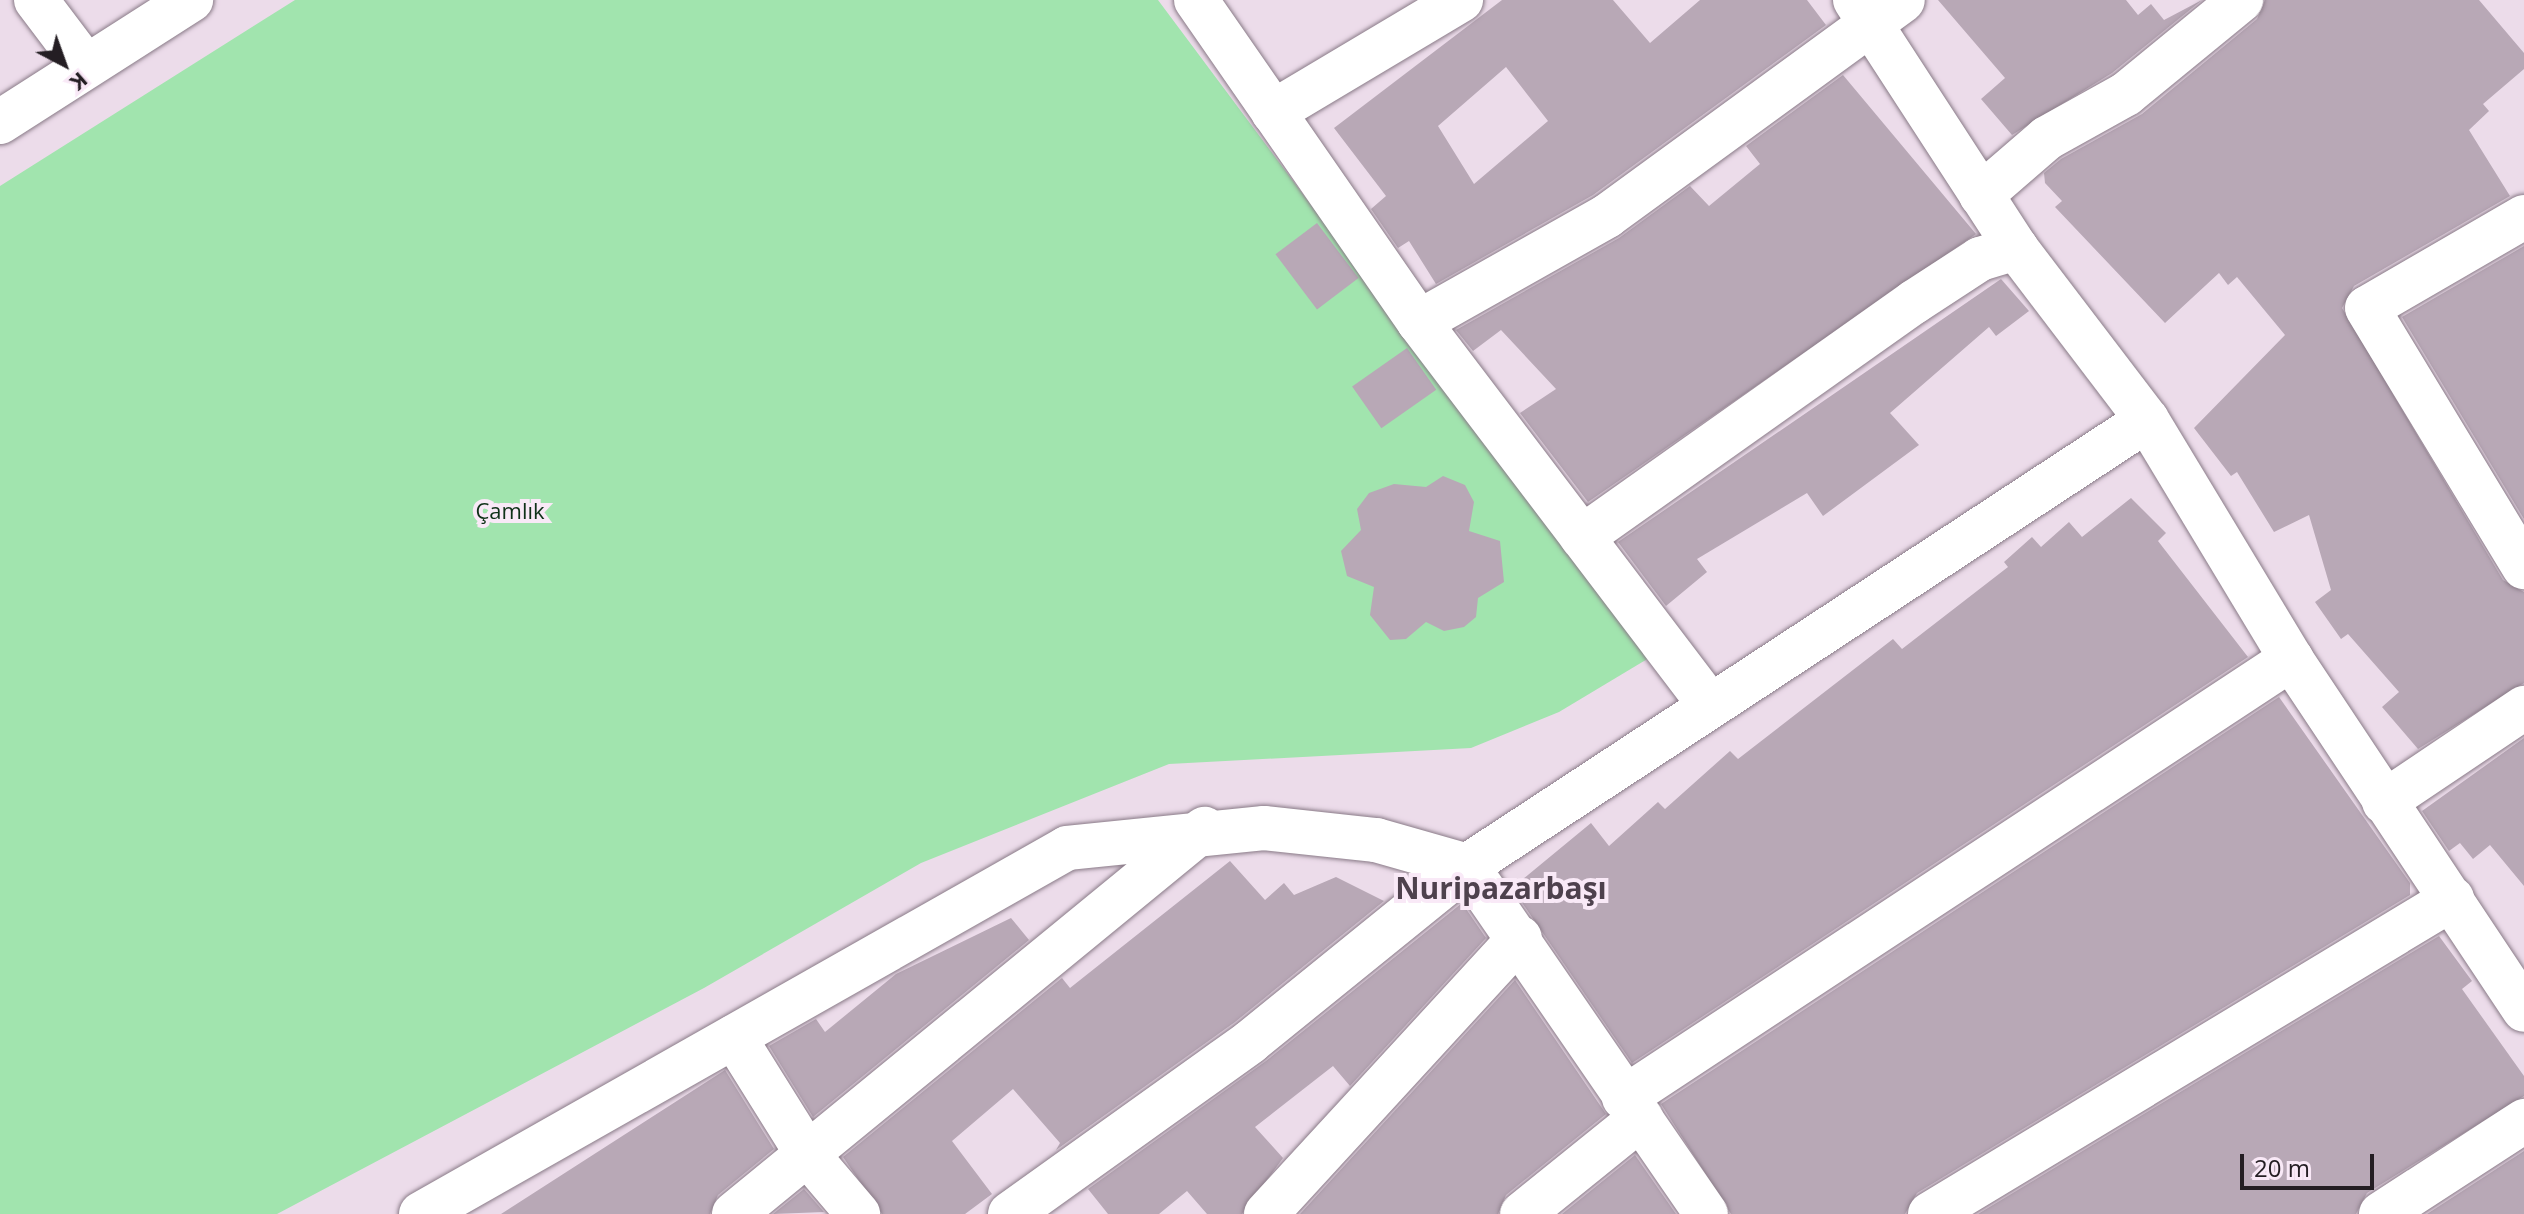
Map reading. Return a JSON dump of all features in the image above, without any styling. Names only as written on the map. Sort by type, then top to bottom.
[{"type":"street","points":[[36,0],[86,66]]},
{"type":"street","points":[[0,122],[191,0]]},
{"type":"street","points":[[1196,0],[1419,322],[1710,705]]},
{"type":"street","points":[[1273,112],[1461,0]]},
{"type":"street","points":[[1419,322],[1607,216],[1861,13],[1903,0]]},
{"type":"street","points":[[1981,195],[2047,138],[2126,94],[2241,0]]},
{"type":"street","points":[[1861,13],[2016,248],[2147,420],[2291,659],[2524,1010]]},
{"type":"street","points":[[2524,217],[2367,308],[2524,567]]},
{"type":"street","points":[[1582,537],[1914,302],[1980,259],[2016,248]]},
{"type":"street","points":[[1010,1214],[1250,1042],[1467,866],[2147,420]]},
{"type":"street","points":[[1522,1214],[1632,1108],[2291,659]]},
{"type":"street","points":[[2384,802],[2524,708]]},
{"type":"street","points":[[421,1214],[1067,848],[1204,829],[1376,840],[1467,866],[1520,938],[1706,1214]]},
{"type":"street","points":[[734,1214],[1204,829]]},
{"type":"street","points":[[1930,1214],[2452,899]]},
{"type":"street","points":[[1266,1214],[1520,938]]},
{"type":"street","points":[[734,1037],[807,1154],[858,1214]]},
{"type":"street","points":[[2381,1214],[2524,1121]]},
{"type":"green space","name":"Çamlık","points":[[295,0],[1158,0],[1649,658],[1559,712],[1471,748],[1169,764],[921,863],[704,988],[277,1214],[0,1214],[0,186]]},
{"type":"building","points":[[1502,0],[1613,0],[1650,43],[1700,0],[1807,0],[1826,25],[1593,195],[1436,284],[1409,241],[1398,248],[1371,209],[1386,196],[1334,128]],"holes":[[[1506,67],[1548,121],[1474,184],[1438,126]]]},
{"type":"building","points":[[1938,0],[2126,0],[2138,15],[2151,4],[2164,20],[2202,0],[2112,73],[2012,135],[1981,99],[2005,78]]},
{"type":"building","points":[[2265,0],[2479,0],[2524,53],[2524,69],[2483,104],[2489,111],[2469,130],[2510,196],[2354,286],[2342,308],[2503,580],[2524,592],[2524,683],[2418,749],[2382,707],[2399,692],[2348,634],[2341,639],[2315,602],[2331,590],[2309,515],[2274,532],[2237,472],[2231,476],[2194,428],[2285,335],[2237,277],[2228,285],[2219,273],[2165,323],[2055,207],[2062,201],[2045,183],[2044,173],[2061,159],[2142,114],[2257,19]]},
{"type":"building","points":[[1843,75],[1976,234],[1588,502],[1520,413],[1556,389],[1501,330],[1473,351],[1456,330],[1619,238],[1690,186],[1709,206],[1760,164],[1746,146]]},
{"type":"building","points":[[1317,223],[1359,278],[1317,309],[1275,254]]},
{"type":"building","points":[[2524,246],[2524,519],[2402,317]]},
{"type":"building","points":[[2001,279],[2029,311],[1996,336],[1989,327],[1890,413],[1919,445],[1823,516],[1807,493],[1697,559],[1707,572],[1666,606],[1618,542]]},
{"type":"building","points":[[1407,348],[1436,390],[1381,428],[1352,386]]},
{"type":"building","points":[[1443,476],[1465,485],[1474,502],[1469,531],[1500,541],[1504,582],[1478,598],[1476,617],[1464,627],[1444,631],[1426,622],[1406,639],[1390,640],[1370,615],[1374,587],[1347,576],[1341,551],[1361,530],[1357,509],[1369,493],[1394,484],[1426,487]]},
{"type":"building","points":[[2131,498],[2166,533],[2158,541],[2248,657],[1632,1063],[1512,888],[1591,823],[1609,846],[1658,802],[1665,809],[1730,751],[1738,759],[1893,639],[1902,649],[2008,567],[2004,562],[2032,537],[2041,547],[2069,522],[2082,537]]},
{"type":"building","points":[[2279,697],[2410,883],[2410,895],[1917,1193],[1905,1214],[1731,1214],[1661,1104]]},
{"type":"building","points":[[2524,738],[2524,886],[2490,845],[2473,859],[2460,843],[2449,851],[2422,811]]},
{"type":"building","points":[[1230,861],[1265,900],[1284,883],[1294,895],[1336,877],[1384,901],[1235,1022],[1056,1150],[1060,1143],[1013,1089],[952,1141],[992,1194],[965,1214],[882,1214],[843,1157],[1062,978],[1070,988]]},
{"type":"building","points":[[1462,903],[1486,938],[1350,1086],[1333,1066],[1255,1127],[1283,1158],[1242,1214],[1207,1214],[1187,1191],[1159,1214],[1108,1214],[1088,1189],[1266,1061]]},
{"type":"building","points":[[1011,918],[1029,940],[813,1117],[769,1046],[816,1019],[825,1032],[896,974]]},
{"type":"building","points":[[2439,936],[2472,981],[2462,989],[2524,1076],[2524,1096],[2367,1193],[2356,1214],[1978,1214]]},
{"type":"building","points":[[1515,980],[1606,1114],[1506,1195],[1498,1214],[1300,1214]]},
{"type":"building","points":[[725,1070],[774,1149],[718,1195],[710,1214],[501,1214]]},
{"type":"building","points":[[2524,1151],[2524,1214],[2427,1214]]},
{"type":"building","points":[[1635,1155],[1676,1214],[1562,1214]]},
{"type":"building","points":[[804,1189],[824,1212],[773,1214]]},
{"type":"district","name":"Nuripazarbaşı","points":[[1501,888]]}]
